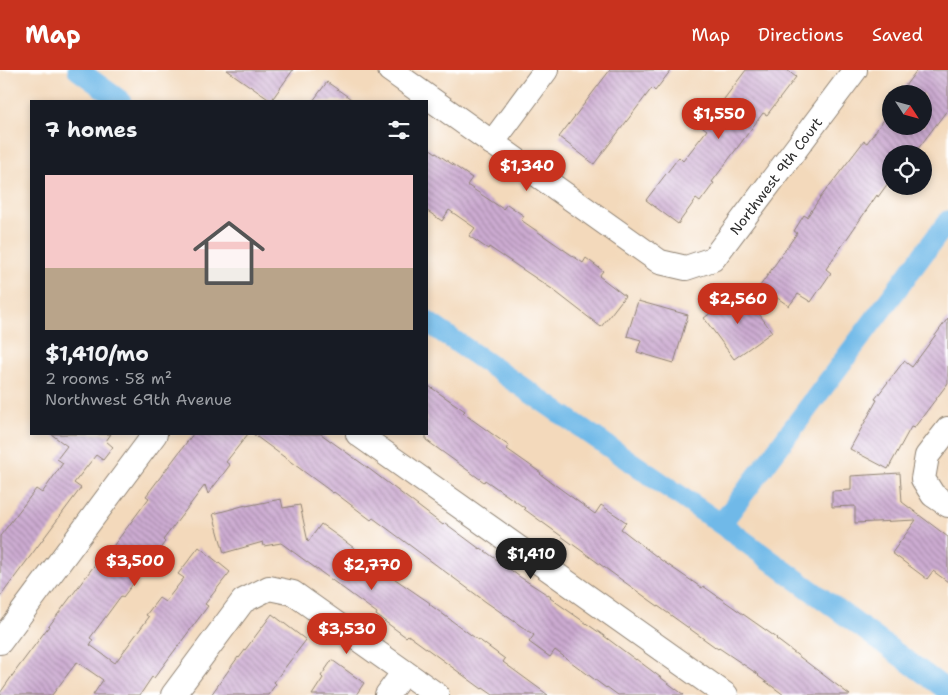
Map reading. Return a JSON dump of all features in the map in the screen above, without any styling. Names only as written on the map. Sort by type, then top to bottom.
[{"type":"street","points":[[390,70],[492,143],[546,70]]},
{"type":"street","name":"Northwest 9th Court","points":[[492,143],[660,262],[686,268],[714,259],[855,70]]},
{"type":"street","points":[[948,429],[927,456],[923,479],[933,495],[948,505]]},
{"type":"street","points":[[0,642],[154,435]]},
{"type":"street","points":[[359,435],[726,695]]},
{"type":"street","points":[[172,695],[243,601],[269,588],[293,593],[436,695]]},
{"type":"street","points":[[387,695],[404,672]]},
{"type":"building","points":[[227,70],[293,70],[272,100]]},
{"type":"building","points":[[610,70],[671,70],[655,91],[652,88],[594,164],[559,137]]},
{"type":"building","points":[[746,70],[787,70],[796,77],[767,115],[763,113],[712,182],[714,183],[700,202],[696,199],[678,224],[646,200],[679,157],[683,161],[707,130],[699,124],[714,104],[718,107]]},
{"type":"building","points":[[917,70],[948,70],[948,109],[932,130],[932,85],[906,85]]},
{"type":"building","points":[[327,82],[353,100],[314,100]]},
{"type":"building","points":[[882,122],[882,135],[928,135],[921,145],[882,145],[882,191],[878,197],[877,195],[826,269],[831,273],[811,302],[798,294],[789,306],[760,286],[797,233],[794,231],[804,215],[807,217],[864,141],[867,143]]},
{"type":"building","points":[[428,147],[472,178],[467,185],[503,209],[507,204],[524,216],[521,220],[583,263],[586,258],[603,271],[599,276],[625,296],[601,327],[552,289],[469,236],[475,228],[449,210],[442,221],[428,211]]},
{"type":"building","points":[[742,290],[772,332],[734,359],[704,318]]},
{"type":"building","points":[[638,301],[688,315],[674,363],[637,352],[641,340],[627,336]]},
{"type":"building","points":[[948,318],[948,383],[914,428],[911,427],[888,469],[850,449],[877,400],[875,399],[904,361],[912,367]]},
{"type":"building","points":[[428,385],[465,411],[463,413],[509,446],[507,449],[595,514],[601,505],[626,522],[621,529],[661,560],[702,588],[703,586],[777,638],[850,695],[784,695],[759,675],[718,649],[630,586],[525,508],[485,480],[484,482],[426,440],[426,435],[428,435]]},
{"type":"building","points":[[52,435],[110,435],[106,441],[113,447],[103,460],[96,455],[74,483],[81,488],[0,597],[0,536],[36,489],[42,493],[63,463],[57,459],[67,446]]},
{"type":"building","points":[[192,435],[247,435],[226,462],[230,465],[208,494],[205,485],[163,540],[165,542],[90,638],[93,640],[90,645],[115,663],[149,617],[146,615],[159,598],[165,602],[184,578],[178,574],[199,547],[230,572],[205,604],[208,606],[140,695],[93,695],[103,680],[77,662],[52,695],[0,695],[17,669],[105,551],[108,553],[149,498],[146,496]]},
{"type":"building","points":[[254,435],[322,435],[443,525],[445,523],[551,597],[684,695],[618,695],[555,650],[550,657],[529,642],[534,635],[486,602],[373,518],[371,520]]},
{"type":"building","points":[[900,473],[902,502],[948,537],[948,582],[933,571],[927,579],[892,553],[916,520],[855,523],[855,506],[832,507],[832,491],[851,490],[851,476]]},
{"type":"building","points":[[281,499],[283,508],[300,505],[308,542],[321,524],[505,659],[503,662],[548,695],[493,695],[482,689],[408,635],[406,637],[376,615],[377,613],[281,543],[264,546],[263,542],[224,553],[213,514],[246,505]]},
{"type":"building","points":[[272,614],[306,640],[274,682],[276,684],[268,695],[211,695],[238,657]]},
{"type":"building","points":[[332,660],[364,683],[356,695],[312,695],[323,678],[321,676]]},
{"type":"waterway","points":[[78,70],[120,100]]},
{"type":"waterway","points":[[721,524],[948,221]]},
{"type":"waterway","points":[[428,322],[721,524],[948,691]]}]
